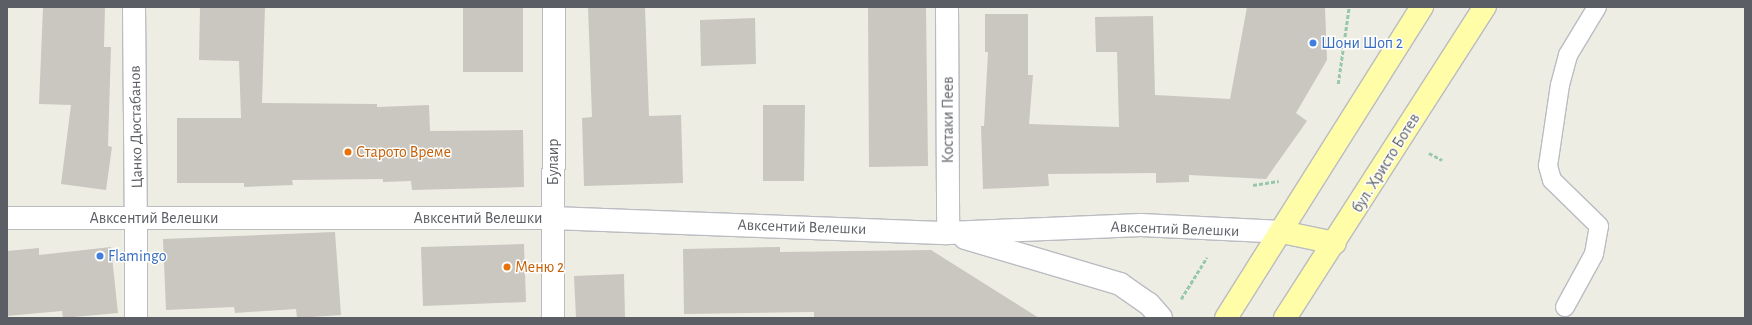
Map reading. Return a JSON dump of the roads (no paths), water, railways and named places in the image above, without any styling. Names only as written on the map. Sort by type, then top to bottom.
[{"type":"main road","points":[[1226,318],[1282,232],[1422,7]]},
{"type":"main road","name":"бул. Христо Ботев","points":[[1285,318],[1485,7]]},
{"type":"main road","points":[[1282,232],[1335,242]]},
{"type":"street","name":"Цанко Дюстабанов","points":[[134,7],[136,318]]},
{"type":"street","name":"Булаир","points":[[553,318],[552,218],[554,7]]},
{"type":"street","name":"Костаки Пеев","points":[[947,7],[948,233]]},
{"type":"street","name":"Авксентий Велешки","points":[[7,218],[552,218],[948,233],[1141,225],[1282,232]]},
{"type":"street","name":"Авксентий Велешки","points":[[948,233],[1120,284],[1150,304],[1169,312]]},
{"type":"lane","points":[[1565,307],[1594,254],[1599,226],[1552,180],[1549,159],[1560,85],[1568,55],[1597,7]]},
{"type":"place","name":"Шони Шоп 2","points":[[1313,43]]},
{"type":"place","name":"Старото Време","points":[[348,152]]},
{"type":"place","name":"Flamingo","points":[[100,256]]},
{"type":"place","name":"Меню 2","points":[[507,267]]}]
